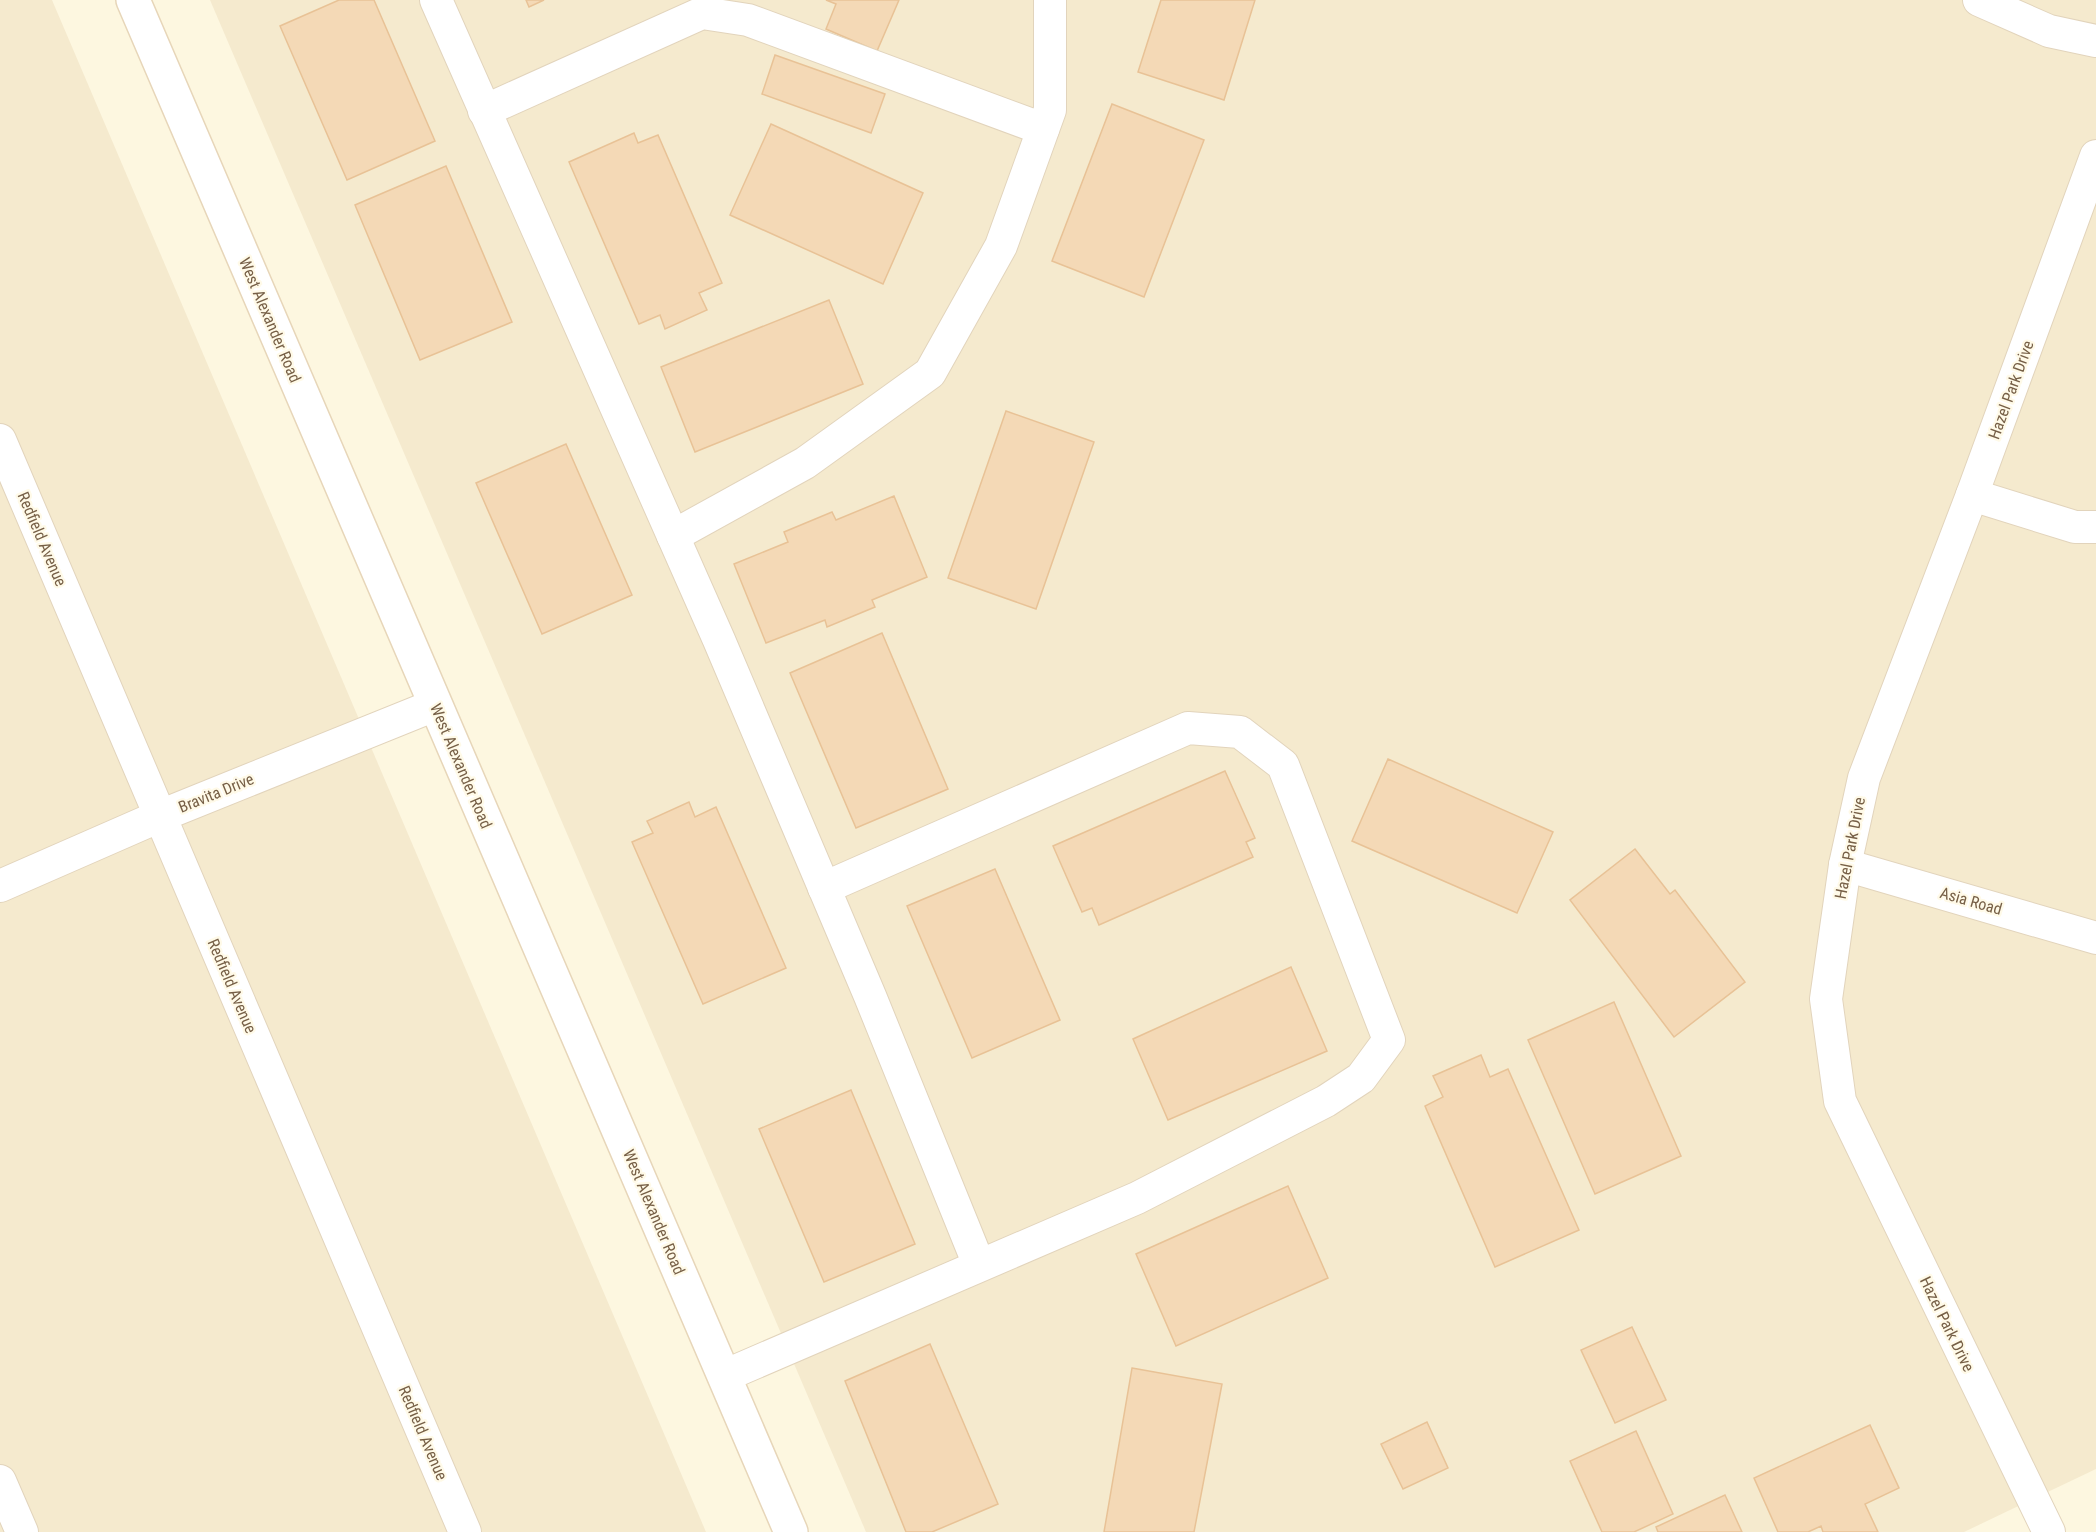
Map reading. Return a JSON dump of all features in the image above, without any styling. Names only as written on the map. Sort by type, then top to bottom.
[{"type":"main road","name":"West Alexander Road","points":[[133,0],[791,1532]]},
{"type":"street","points":[[436,0],[673,536],[824,888],[979,1265]]},
{"type":"street","points":[[673,536],[805,464],[930,373],[1001,246],[1050,110],[1050,0]]},
{"type":"street","points":[[1979,0],[2049,31],[2096,41]]},
{"type":"street","points":[[484,111],[702,13],[748,20],[1043,129]]},
{"type":"street","name":"Hazel Park Drive","points":[[2049,1532],[1840,1101],[1826,999],[1845,865],[1864,778],[1972,495],[2096,156]]},
{"type":"street","name":"Redfield Avenue","points":[[0,440],[465,1532]]},
{"type":"street","points":[[1972,495],[2075,527],[2096,526]]},
{"type":"street","name":"Bravita Drive","points":[[0,886],[160,816],[435,705]]},
{"type":"street","points":[[724,1376],[1137,1198],[1326,1101],[1361,1078],[1389,1041],[1283,765],[1240,732],[1188,728],[824,888]]},
{"type":"street","name":"Asia Road","points":[[1845,865],[2096,938]]},
{"type":"street","points":[[0,1481],[22,1532]]},
{"type":"shaded area","points":[[0,0],[52,0],[706,1532],[0,1532]]},
{"type":"shaded area","points":[[210,0],[2096,0],[2096,1469],[1964,1532],[866,1532]]},
{"type":"building","points":[[339,0],[374,0],[435,141],[347,180],[280,26]]},
{"type":"building","points":[[526,0],[544,0],[529,7]]},
{"type":"building","points":[[826,0],[899,0],[877,51],[826,29],[836,4]]},
{"type":"building","points":[[1161,0],[1255,0],[1224,100],[1138,72]]},
{"type":"building","points":[[775,55],[885,94],[871,133],[762,94]]},
{"type":"building","points":[[1112,104],[1204,140],[1144,297],[1052,261]]},
{"type":"building","points":[[771,124],[923,193],[883,284],[730,215]]},
{"type":"building","points":[[634,133],[638,143],[658,135],[722,283],[699,293],[707,310],[665,329],[660,315],[639,324],[569,162]]},
{"type":"building","points":[[446,166],[512,322],[420,360],[355,205]]},
{"type":"building","points":[[829,300],[863,384],[695,452],[661,367]]},
{"type":"building","points":[[1006,411],[1094,442],[1036,609],[948,578]]},
{"type":"building","points":[[566,444],[632,595],[542,634],[476,483]]},
{"type":"building","points":[[894,496],[927,577],[872,600],[875,607],[827,627],[825,620],[766,643],[734,564],[788,542],[784,532],[832,512],[836,520]]},
{"type":"building","points":[[882,633],[948,789],[856,828],[790,673]]},
{"type":"building","points":[[1388,759],[1553,832],[1517,913],[1352,841]]},
{"type":"building","points":[[1225,771],[1255,838],[1246,842],[1253,857],[1099,925],[1092,908],[1082,912],[1053,846]]},
{"type":"building","points":[[689,802],[695,817],[716,807],[786,968],[703,1004],[632,842],[653,833],[647,821]]},
{"type":"building","points":[[1635,849],[1670,894],[1675,890],[1745,982],[1674,1037],[1570,900]]},
{"type":"building","points":[[995,869],[1060,1020],[972,1058],[907,906]]},
{"type":"building","points":[[1291,967],[1327,1051],[1168,1120],[1133,1039]]},
{"type":"building","points":[[1614,1002],[1681,1156],[1595,1194],[1528,1040]]},
{"type":"building","points":[[1481,1055],[1490,1077],[1508,1069],[1579,1230],[1495,1267],[1425,1106],[1443,1097],[1433,1076]]},
{"type":"building","points":[[851,1090],[915,1244],[824,1282],[759,1129]]},
{"type":"building","points":[[1288,1186],[1328,1278],[1176,1346],[1136,1254]]},
{"type":"building","points":[[1632,1327],[1666,1400],[1615,1423],[1581,1350]]},
{"type":"building","points":[[930,1344],[998,1504],[932,1532],[906,1532],[845,1381]]},
{"type":"building","points":[[1132,1368],[1222,1384],[1194,1532],[1104,1532]]},
{"type":"building","points":[[1427,1422],[1448,1468],[1403,1489],[1381,1444]]},
{"type":"building","points":[[1870,1425],[1899,1488],[1865,1504],[1878,1532],[1823,1532],[1821,1526],[1808,1532],[1778,1532],[1754,1478]]},
{"type":"building","points":[[1636,1431],[1673,1514],[1634,1532],[1602,1532],[1570,1461]]},
{"type":"building","points":[[1725,1495],[1742,1532],[1658,1532],[1656,1527]]}]
